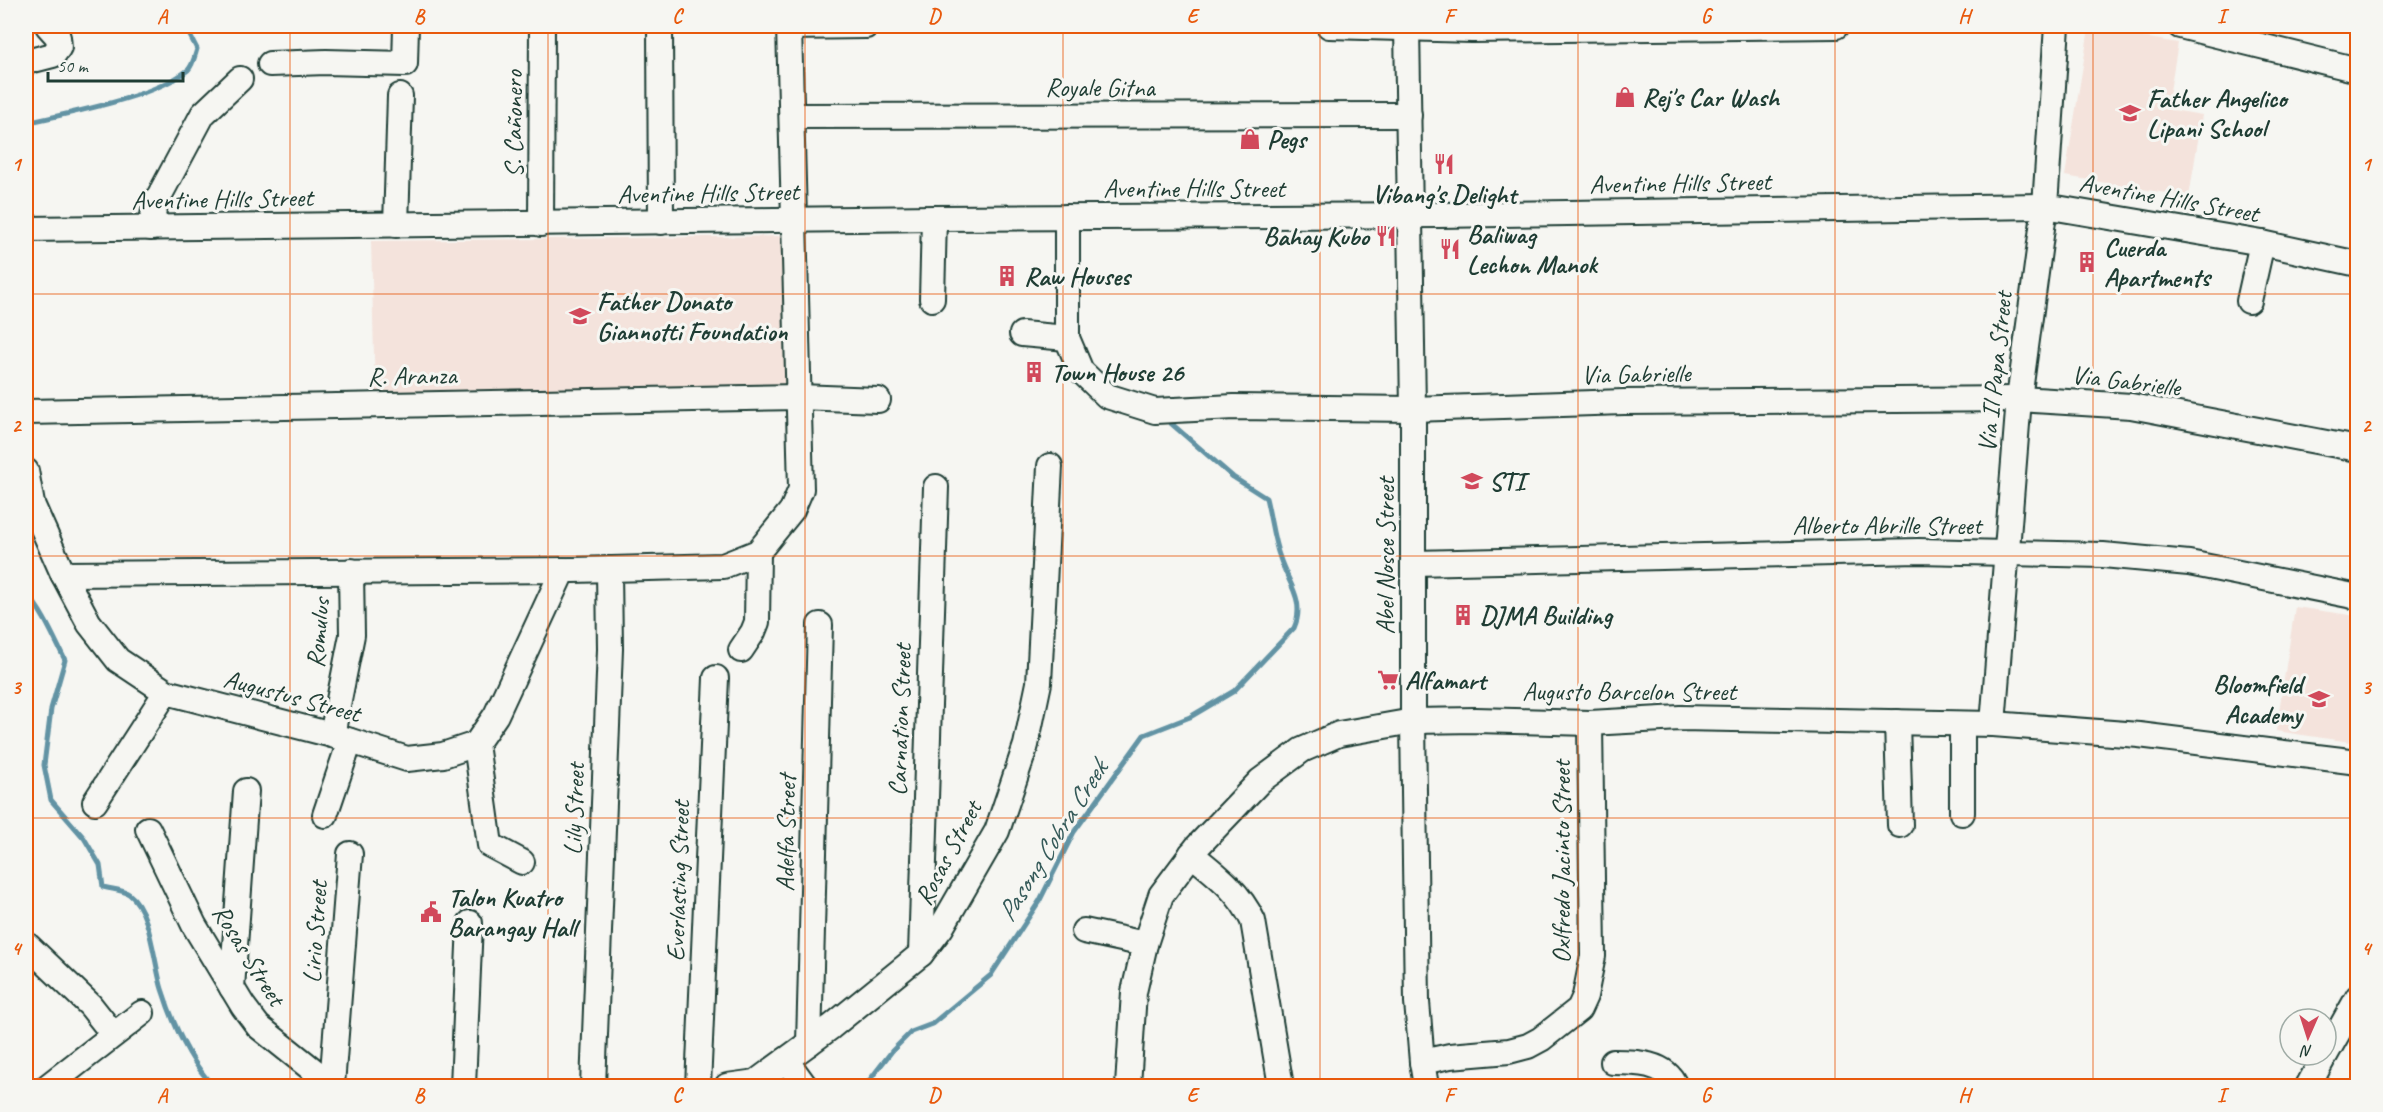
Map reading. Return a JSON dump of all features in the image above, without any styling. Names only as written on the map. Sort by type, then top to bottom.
[{"type":"street","points":[[26,62],[53,55],[59,47],[58,36],[48,26]]},
{"type":"street","points":[[270,64],[405,64],[406,26]]},
{"type":"street","name":"S. Cañonero","points":[[541,224],[542,26]]},
{"type":"street","points":[[660,26],[661,222]]},
{"type":"street","points":[[63,574],[563,570],[723,566],[758,552],[792,510],[801,489],[789,26],[866,26]]},
{"type":"street","points":[[1329,26],[1407,26],[1472,30],[1836,26]]},
{"type":"street","name":"Abel Nosce Street","points":[[1407,26],[1413,410],[1413,721],[1417,1002],[1426,1086]]},
{"type":"street","name":"Via Il Papa Street","points":[[1993,724],[2019,399],[2044,206],[2057,26]]},
{"type":"street","points":[[2180,26],[2358,70]]},
{"type":"street","points":[[151,228],[154,204],[203,114],[240,79]]},
{"type":"street","points":[[396,225],[400,96]]},
{"type":"street","name":"Royale Gitna","points":[[792,116],[1409,115]]},
{"type":"street","name":"Aventine Hills Street","points":[[26,229],[2044,206],[2262,243],[2358,264]]},
{"type":"street","name":"Via Gabrielle","points":[[1067,217],[1067,338],[1081,370],[1107,396],[1155,411],[1234,407],[1413,410],[1624,402],[2019,399],[2131,406],[2358,449]]},
{"type":"street","points":[[932,299],[934,218]]},
{"type":"street","points":[[2249,301],[2262,243]]},
{"type":"street","points":[[1022,334],[1067,338]]},
{"type":"street","name":"R. Aranza","points":[[26,412],[799,397],[878,400]]},
{"type":"street","name":"Rosas Street","points":[[727,1086],[756,1082],[921,954],[941,928],[997,831],[1026,745],[1039,683],[1050,466]]},
{"type":"street","name":"Augustus Street","points":[[26,471],[29,505],[88,623],[118,660],[166,692],[341,738],[407,759],[443,755],[476,744]]},
{"type":"street","name":"Carnation Street","points":[[921,954],[936,487]]},
{"type":"street","name":"Alberto Abrille Street","points":[[1414,564],[1918,551],[2103,555],[2189,563],[2358,597]]},
{"type":"street","points":[[741,650],[757,622],[758,552]]},
{"type":"street","name":"Lily Street","points":[[593,1086],[610,649],[609,569]]},
{"type":"street","points":[[522,862],[489,845],[476,744],[496,715],[563,570]]},
{"type":"street","name":"Romulus","points":[[325,815],[341,738],[352,635],[351,571]]},
{"type":"street","name":"Adelfa Street","points":[[809,1043],[819,625]]},
{"type":"street","name":"Everlasting Street","points":[[698,1086],[716,678]]},
{"type":"street","points":[[95,802],[166,692]]},
{"type":"street","name":"Augusto Barcelon Street","points":[[1128,1086],[1134,992],[1145,944],[1161,895],[1191,854],[1260,781],[1302,750],[1339,735],[1413,721],[1590,723],[1680,718],[1993,724],[2139,735],[2358,762]]},
{"type":"street","points":[[1898,722],[1900,825]]},
{"type":"street","name":"Oxlfredo Jacinto Street","points":[[1422,1062],[1450,1056],[1509,1051],[1528,1046],[1541,1039],[1579,1009],[1585,996],[1593,956],[1590,723]]},
{"type":"street","points":[[1962,724],[1962,813]]},
{"type":"street","points":[[232,988],[246,791]]},
{"type":"street","name":"Rosas Street","points":[[148,829],[194,925],[258,1026],[332,1086]]},
{"type":"street","name":"Lirio Street","points":[[332,1086],[350,854]]},
{"type":"street","points":[[1191,854],[1231,887],[1246,906],[1253,921],[1281,1086]]},
{"type":"street","points":[[464,1086],[470,923]]},
{"type":"street","points":[[1084,931],[1145,944]]},
{"type":"street","points":[[26,944],[83,997],[113,1034]]},
{"type":"street","points":[[2338,1033],[2358,997]]},
{"type":"street","points":[[48,1086],[142,1012]]},
{"type":"street","points":[[786,1060],[805,1086]]},
{"type":"street","points":[[1613,1062],[1655,1067],[1666,1072],[1675,1086]]},
{"type":"street","points":[[2308,1086],[2319,1067]]},
{"type":"shaded area","name":"Father Angelico Lipani School","points":[[2089,28],[2178,43],[2167,109],[2202,115],[2189,197],[2065,176]]},
{"type":"shaded area","name":"Father Donato Giannotti Foundation","points":[[787,236],[789,391],[375,395],[371,241]]},
{"type":"shaded area","name":"Bloomfield Academy","points":[[2295,607],[2357,616],[2357,743],[2276,731]]},
{"type":"waterway","name":"Pasong Cobra Creek","points":[[26,123],[110,103],[154,89],[173,80],[190,68],[197,49],[185,26]]},
{"type":"waterway","name":"Pasong Cobra Creek","points":[[865,1086],[892,1051],[911,1032],[932,1024],[991,975],[1040,900],[1074,832],[1144,735],[1190,717],[1234,691],[1294,628],[1297,618],[1297,601],[1278,551],[1266,498],[1233,477],[1166,419]]},
{"type":"waterway","name":"Pasong Cobra Creek","points":[[26,593],[43,616],[65,660],[51,709],[44,765],[51,800],[84,838],[100,865],[103,887],[129,894],[142,912],[151,938],[162,989],[176,1028],[196,1064],[213,1086]]},
{"type":"place","name":"Rej's Car Wash","points":[[1625,97]]},
{"type":"place","name":"Father Angelico Lipani School","points":[[2130,113]]},
{"type":"place","name":"Pegs","points":[[1250,139]]},
{"type":"place","name":"Vibang's Delight","points":[[1444,164]]},
{"type":"place","name":"Bahay Kubo","points":[[1386,236]]},
{"type":"place","name":"Baliwag Lechon Manok","points":[[1450,249]]},
{"type":"place","name":"Cuerda Apartments","points":[[2087,262]]},
{"type":"place","name":"Raw Houses","points":[[1007,276]]},
{"type":"place","name":"Father Donato Giannotti Foundation","points":[[580,316]]},
{"type":"place","name":"Town House 26","points":[[1034,372]]},
{"type":"place","name":"STI","points":[[1472,481]]},
{"type":"place","name":"DJMA Building","points":[[1463,615]]},
{"type":"place","name":"Alfamart","points":[[1388,680]]},
{"type":"place","name":"Bloomfield Academy","points":[[2319,699]]},
{"type":"place","name":"Talon Kuatro Barangay Hall","points":[[431,912]]}]
